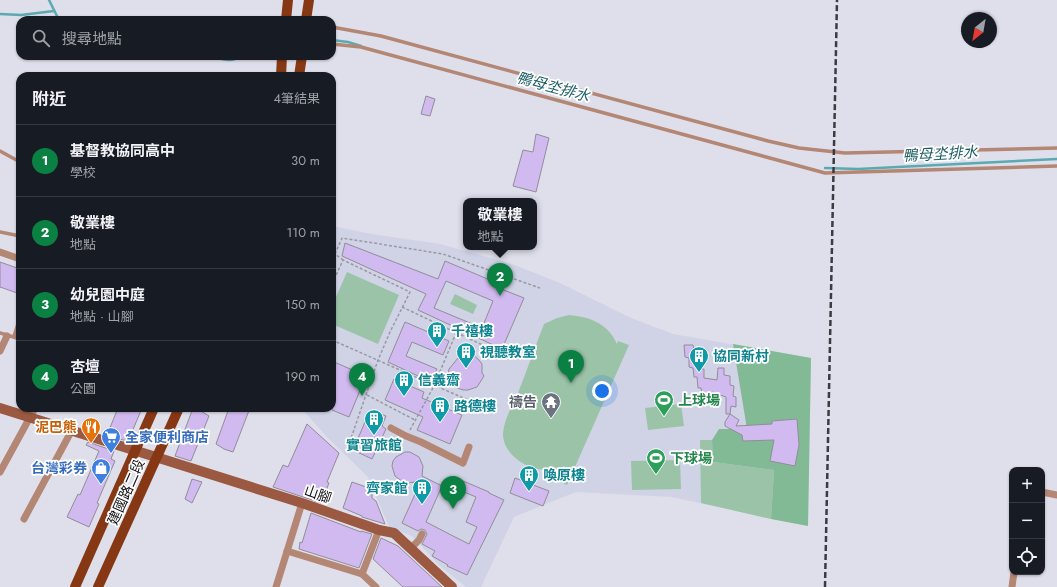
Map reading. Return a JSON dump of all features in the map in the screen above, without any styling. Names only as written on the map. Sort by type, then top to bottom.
[{"type":"main road","points":[[286,16],[288,0]]},
{"type":"main road","points":[[306,16],[308,0]]},
{"type":"main road","points":[[280,72],[282,60]]},
{"type":"main road","points":[[300,72],[301,60]]},
{"type":"main road","name":"建國路二段","points":[[75,587],[152,412]]},
{"type":"main road","name":"建國路二段","points":[[98,587],[177,412]]},
{"type":"street","points":[[0,252],[16,258]]},
{"type":"street","points":[[0,351],[7,335]]},
{"type":"street","name":"山腳","points":[[0,408],[16,410]]},
{"type":"street","points":[[0,472],[32,413]]},
{"type":"street","name":"山腳","points":[[32,413],[72,430],[302,503],[379,530],[394,533],[452,587]]},
{"type":"street","points":[[391,428],[462,463],[469,447]]},
{"type":"street","points":[[24,519],[72,430]]},
{"type":"street","points":[[1045,493],[1057,495]]},
{"type":"street","points":[[276,587],[302,503]]},
{"type":"street","points":[[362,574],[379,530]]},
{"type":"street","points":[[410,548],[419,540],[422,534]]},
{"type":"street","points":[[287,551],[362,574],[376,587]]},
{"type":"street","points":[[1012,587],[1014,575]]},
{"type":"lane","points":[[336,28],[381,36],[768,141],[799,148],[845,153],[1057,148]]},
{"type":"lane","points":[[336,44],[361,47],[825,173],[1057,166]]},
{"type":"lane","points":[[0,151],[16,160]]},
{"type":"lane","points":[[0,232],[16,235]]},
{"type":"lane","points":[[7,335],[16,323]]},
{"type":"path","points":[[336,252],[342,238],[443,254],[540,288]]},
{"type":"path","points":[[336,255],[343,260],[410,292],[378,360],[348,446]]},
{"type":"path","points":[[336,275],[343,260]]},
{"type":"path","points":[[402,307],[508,356]]},
{"type":"path","points":[[406,436],[434,386],[456,333]]},
{"type":"path","points":[[336,342],[486,408]]},
{"type":"path","points":[[367,394],[415,420]]},
{"type":"shaded area","points":[[336,227],[372,234],[440,244],[512,264],[560,283],[631,318],[673,334],[811,358],[808,526],[671,497],[576,492],[514,517],[481,587],[466,587],[440,566],[412,536],[389,527],[368,477],[327,437],[305,412],[336,412]]},
{"type":"green space","points":[[347,272],[399,295],[378,344],[336,326],[336,297]]},
{"type":"green space","points":[[455,294],[477,305],[473,314],[450,304]]},
{"type":"green space","points":[[569,315],[585,318],[598,323],[609,331],[617,344],[618,341],[629,345],[567,485],[558,481],[565,466],[544,470],[534,468],[516,459],[505,445],[503,430],[544,324],[557,318]]},
{"type":"green space","points":[[733,344],[811,358],[808,526],[771,519],[774,470],[713,462],[712,440],[719,429],[747,429]]},
{"type":"green space","name":"上球場","points":[[681,404],[684,426],[648,430],[645,408]]},
{"type":"green space","points":[[700,440],[712,440],[713,462],[774,470],[771,519],[701,503]]},
{"type":"green space","name":"下球場","points":[[680,460],[681,489],[632,490],[631,461]]},
{"type":"building","points":[[426,96],[435,99],[430,116],[421,114]]},
{"type":"building","points":[[536,134],[549,138],[536,192],[513,186],[523,150],[533,152]]},
{"type":"building","points":[[345,243],[438,279],[445,261],[497,283],[496,287],[524,298],[502,349],[418,310],[426,294],[342,256]],"holes":[[[446,281],[493,301],[482,328],[434,308]]]},
{"type":"building","points":[[0,262],[16,268],[16,293],[0,287]]},
{"type":"building","name":"千禧樓","points":[[405,322],[449,341],[443,355],[412,342],[406,356],[437,369],[431,382],[388,362]]},
{"type":"building","points":[[684,345],[693,345],[694,350],[697,351],[697,358],[701,359],[701,369],[704,369],[704,378],[717,380],[718,368],[724,368],[724,375],[730,376],[730,385],[734,386],[733,396],[736,397],[736,407],[731,406],[730,414],[726,414],[726,397],[712,392],[713,400],[703,400],[701,388],[698,388],[697,377],[694,377],[693,368],[689,367],[689,358],[685,357]]},
{"type":"building","name":"視聽教室","points":[[463,352],[472,354],[479,360],[482,364],[482,373],[484,376],[477,387],[468,390],[455,387],[451,383],[448,375],[449,369]]},
{"type":"building","points":[[336,363],[366,376],[349,417],[336,412]]},
{"type":"building","points":[[394,379],[424,392],[422,398],[462,415],[450,444],[417,430],[423,417],[385,400]]},
{"type":"building","points":[[116,412],[140,412],[132,432],[134,433],[130,442],[107,435]]},
{"type":"building","points":[[192,412],[202,412],[209,416],[191,461],[175,456]]},
{"type":"building","points":[[228,412],[248,412],[233,452],[216,444]]},
{"type":"building","name":"實習旅館","points":[[378,413],[386,416],[382,426],[386,429],[372,459],[353,450],[368,415],[376,419]]},
{"type":"building","points":[[730,414],[739,420],[736,426],[772,424],[772,421],[797,419],[799,445],[795,466],[770,461],[774,440],[743,441],[742,435],[725,426],[725,422]]},
{"type":"building","points":[[307,424],[339,453],[327,482],[329,483],[321,503],[273,487],[283,465],[288,467]]},
{"type":"building","points":[[88,442],[114,451],[111,459],[115,461],[97,503],[99,504],[89,527],[67,517],[78,494],[80,495],[99,451],[86,445]]},
{"type":"building","points":[[405,452],[410,452],[419,457],[423,466],[422,476],[442,486],[426,522],[469,544],[477,527],[466,522],[476,497],[452,487],[456,478],[504,500],[467,575],[447,566],[448,565],[432,556],[435,551],[422,544],[427,534],[425,530],[421,529],[418,531],[402,523],[421,481],[408,483],[403,482],[395,476],[392,466],[393,461],[396,457]]},
{"type":"building","name":"喚原樓","points":[[515,478],[549,491],[543,506],[510,493]]},
{"type":"building","points":[[192,479],[202,482],[192,503],[185,499]]},
{"type":"building","points":[[352,482],[372,489],[372,498],[376,501],[385,524],[362,517],[343,508]]},
{"type":"building","points":[[311,513],[361,532],[372,534],[359,568],[299,549],[300,542],[302,543]]},
{"type":"building","points":[[381,538],[398,546],[442,587],[403,587],[373,559]]},
{"type":"waterway","name":"鴨母坔排水","points":[[49,0],[57,16]]},
{"type":"waterway","points":[[0,14],[21,15],[54,11]]},
{"type":"waterway","name":"鴨母坔排水","points":[[336,40],[361,46]]},
{"type":"waterway","name":"鴨母坔排水","points":[[825,168],[858,169],[1057,159]]},
{"type":"railway","points":[[825,587],[837,0]]},
{"type":"place","name":"敬業樓","points":[[500,296]]},
{"type":"place","name":"千禧樓","points":[[437,348]]},
{"type":"place","name":"視聽教室","points":[[466,369]]},
{"type":"place","name":"協同新村","points":[[699,373]]},
{"type":"place","name":"基督教協同高中","points":[[571,383]]},
{"type":"place","name":"杏壇","points":[[362,396]]},
{"type":"place","name":"信義齋","points":[[404,397]]},
{"type":"place","name":"上球場","points":[[664,417]]},
{"type":"place","name":"禱告","points":[[551,419]]},
{"type":"place","name":"路德樓","points":[[440,423]]},
{"type":"place","name":"實習旅館","points":[[374,436]]},
{"type":"place","name":"泥巴熊","points":[[91,444]]},
{"type":"place","name":"全家便利商店","points":[[111,454]]},
{"type":"place","name":"下球場","points":[[656,475]]},
{"type":"place","name":"台灣彩券","points":[[101,485]]},
{"type":"place","name":"喚原樓","points":[[529,492]]},
{"type":"place","name":"齊家館","points":[[422,505]]},
{"type":"place","name":"幼兒園中庭","points":[[453,509]]}]
